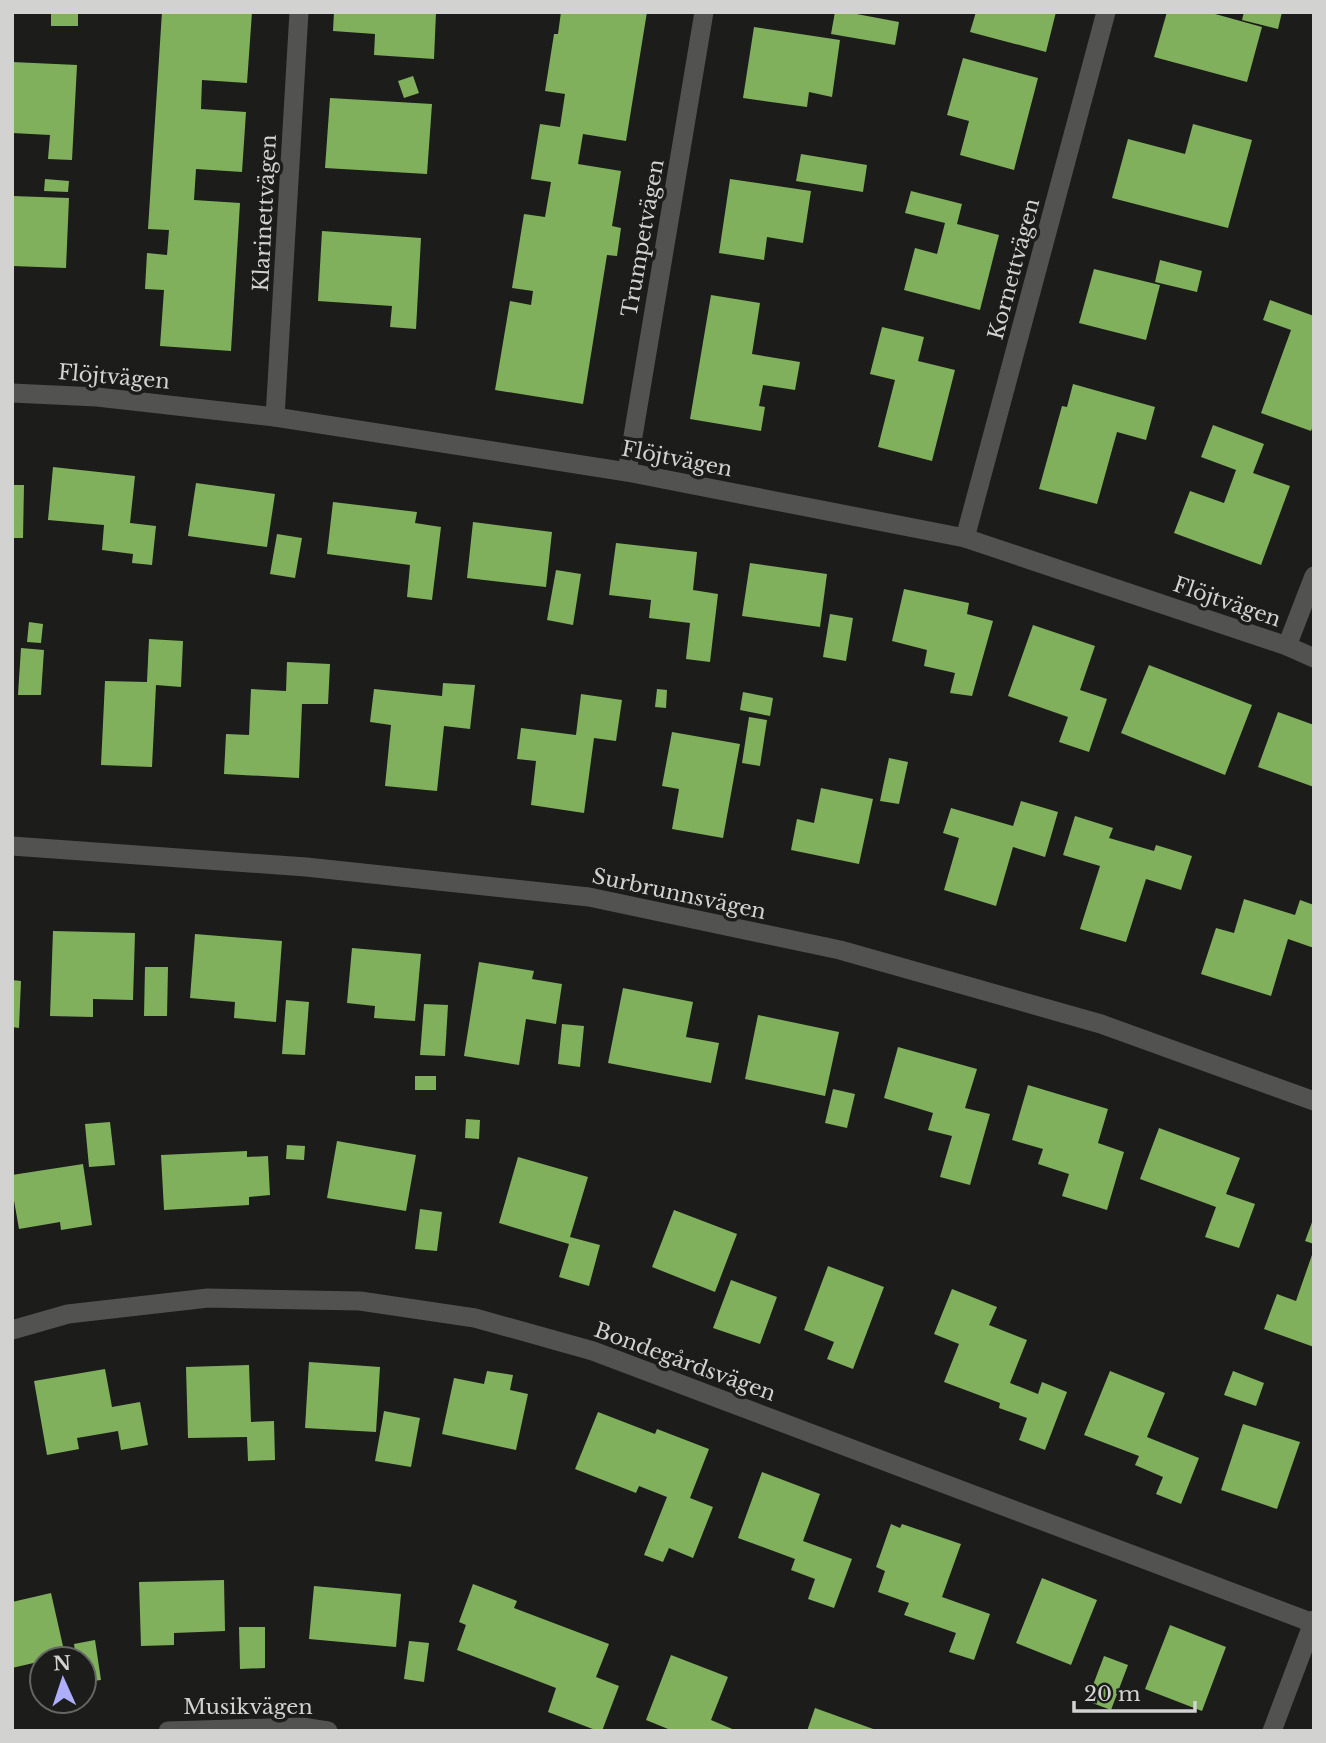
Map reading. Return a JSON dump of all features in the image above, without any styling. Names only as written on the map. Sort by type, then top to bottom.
[{"type":"street","name":"Klarinettvägen","points":[[275,417],[299,12]]},
{"type":"street","name":"Trumpetvägen","points":[[627,472],[704,12]]},
{"type":"street","name":"Kornettvägen","points":[[965,538],[1107,12]]},
{"type":"street","name":"Flöjtvägen","points":[[12,393],[97,397],[275,417],[627,472],[965,538],[1314,657]]},
{"type":"street","points":[[1287,646],[1314,576]]},
{"type":"street","name":"Surbrunnsvägen","points":[[12,846],[306,867],[589,897],[866,957],[1101,1024],[1314,1101]]},
{"type":"street","name":"Bondegårdsvägen","points":[[12,1330],[68,1314],[208,1298],[360,1301],[475,1318],[593,1351],[1313,1622]]},
{"type":"street","points":[[1272,1731],[1313,1622]]},
{"type":"street","name":"Musikvägen","points":[[168,1731],[303,1727],[328,1731]]},
{"type":"building","points":[[51,12],[78,12],[78,26],[51,26]]},
{"type":"building","points":[[162,12],[252,12],[247,83],[202,80],[201,109],[246,112],[242,172],[196,169],[194,200],[240,203],[231,351],[160,346],[164,290],[145,289],[147,253],[167,255],[169,230],[148,229]]},
{"type":"building","points":[[334,12],[436,12],[434,59],[374,55],[375,34],[333,31]]},
{"type":"building","points":[[561,12],[647,12],[626,141],[583,134],[578,164],[621,171],[612,226],[621,228],[617,256],[607,255],[583,404],[495,390],[510,301],[531,305],[533,291],[512,288],[524,214],[545,217],[551,182],[531,179],[540,124],[560,127],[565,94],[545,91],[554,34],[558,34]]},
{"type":"building","points":[[835,12],[899,22],[895,45],[831,34]]},
{"type":"building","points":[[976,12],[1056,12],[1046,52],[970,32]]},
{"type":"building","points":[[1167,12],[1208,12],[1262,27],[1247,82],[1154,57]]},
{"type":"building","points":[[1244,12],[1282,12],[1278,29],[1242,20]]},
{"type":"building","points":[[754,27],[840,40],[832,97],[809,92],[807,107],[743,98]]},
{"type":"building","points":[[963,58],[1038,78],[1014,170],[960,155],[969,121],[947,115]]},
{"type":"building","points":[[12,62],[77,65],[72,160],[48,159],[50,135],[12,133]]},
{"type":"building","points":[[413,76],[419,93],[404,98],[398,81]]},
{"type":"building","points":[[330,98],[432,104],[427,174],[325,168]]},
{"type":"building","points":[[1193,124],[1252,140],[1228,228],[1112,198],[1128,139],[1185,154]]},
{"type":"building","points":[[801,154],[867,165],[863,192],[796,181]]},
{"type":"building","points":[[45,179],[69,181],[68,192],[44,191]]},
{"type":"building","points":[[730,179],[811,191],[803,243],[767,237],[764,260],[719,253]]},
{"type":"building","points":[[911,191],[962,204],[957,224],[999,235],[980,310],[904,290],[915,248],[937,254],[945,223],[905,213]]},
{"type":"building","points":[[12,196],[69,198],[66,268],[12,266]]},
{"type":"building","points":[[322,231],[421,238],[416,329],[390,327],[392,306],[318,301]]},
{"type":"building","points":[[1160,260],[1202,271],[1197,292],[1155,282]]},
{"type":"building","points":[[1094,269],[1160,285],[1146,340],[1079,323]]},
{"type":"building","points":[[711,295],[760,303],[752,354],[800,362],[795,390],[763,385],[759,406],[765,407],[761,431],[690,419]]},
{"type":"building","points":[[1270,300],[1314,316],[1314,423],[1311,431],[1261,413],[1291,330],[1263,320]]},
{"type":"building","points":[[882,327],[924,337],[918,361],[955,370],[932,461],[878,447],[895,380],[870,374]]},
{"type":"building","points":[[1073,384],[1155,407],[1146,440],[1117,432],[1097,504],[1039,489],[1062,406],[1067,407]]},
{"type":"building","points":[[1213,425],[1264,444],[1253,473],[1290,486],[1261,565],[1174,533],[1190,491],[1224,503],[1236,470],[1201,457]]},
{"type":"building","points":[[53,467],[135,476],[130,523],[156,526],[152,565],[132,563],[133,554],[102,550],[104,525],[48,520]]},
{"type":"building","points":[[196,483],[275,494],[267,547],[188,536]]},
{"type":"building","points":[[12,485],[24,485],[23,538],[12,538]]},
{"type":"building","points":[[333,502],[417,512],[415,523],[441,527],[432,600],[407,597],[410,565],[327,554]]},
{"type":"building","points":[[473,522],[552,532],[546,587],[467,578]]},
{"type":"building","points":[[277,534],[302,538],[295,578],[270,574]]},
{"type":"building","points":[[616,543],[697,552],[693,590],[718,594],[710,662],[686,659],[690,623],[649,618],[651,600],[609,595]]},
{"type":"building","points":[[750,563],[827,574],[820,627],[742,616]]},
{"type":"building","points":[[556,570],[581,574],[573,625],[547,620]]},
{"type":"building","points":[[904,589],[969,603],[967,614],[993,621],[972,696],[950,693],[955,673],[924,666],[927,650],[892,641]]},
{"type":"building","points":[[830,614],[853,618],[846,661],[823,657]]},
{"type":"building","points":[[29,622],[43,624],[41,643],[27,642]]},
{"type":"building","points":[[1033,625],[1095,646],[1080,690],[1107,699],[1089,752],[1059,742],[1068,717],[1008,696]]},
{"type":"building","points":[[149,639],[183,641],[181,687],[156,685],[152,767],[101,765],[105,681],[147,682]]},
{"type":"building","points":[[21,648],[44,650],[41,695],[18,695]]},
{"type":"building","points":[[287,662],[330,664],[328,704],[302,704],[299,778],[224,774],[226,734],[249,735],[251,689],[286,691]]},
{"type":"building","points":[[1149,665],[1252,705],[1225,775],[1121,733]]},
{"type":"building","points":[[443,683],[475,685],[470,729],[444,726],[437,791],[385,786],[391,725],[370,722],[374,689],[442,696]]},
{"type":"building","points":[[657,689],[667,690],[666,708],[655,707]]},
{"type":"building","points":[[743,692],[773,698],[770,716],[740,710]]},
{"type":"building","points":[[581,694],[622,700],[616,741],[594,738],[584,813],[531,805],[536,761],[517,759],[521,728],[576,735]]},
{"type":"building","points":[[1278,712],[1314,725],[1314,787],[1258,767]]},
{"type":"building","points":[[749,717],[767,720],[760,766],[742,763]]},
{"type":"building","points":[[672,732],[740,744],[723,838],[672,829],[679,789],[662,786]]},
{"type":"building","points":[[889,758],[908,762],[899,804],[880,801]]},
{"type":"building","points":[[821,788],[873,799],[859,864],[791,850],[797,819],[814,823]]},
{"type":"building","points":[[1021,801],[1058,812],[1045,857],[1013,847],[996,906],[944,890],[959,838],[943,833],[951,808],[1013,826]]},
{"type":"building","points":[[1075,816],[1113,828],[1109,838],[1154,851],[1156,845],[1192,856],[1181,890],[1146,879],[1126,942],[1080,929],[1100,866],[1063,855]]},
{"type":"building","points":[[1244,899],[1295,915],[1300,900],[1314,905],[1314,948],[1288,939],[1271,996],[1201,974],[1216,928],[1234,933]]},
{"type":"building","points":[[53,931],[135,933],[133,1000],[93,999],[93,1017],[50,1016]]},
{"type":"building","points":[[195,934],[282,941],[276,1022],[234,1018],[235,1002],[190,998]]},
{"type":"building","points":[[352,948],[421,954],[415,1021],[374,1018],[375,1006],[347,1003]]},
{"type":"building","points":[[479,962],[534,971],[532,979],[562,984],[556,1024],[526,1019],[519,1065],[464,1056]]},
{"type":"building","points":[[145,967],[168,967],[167,1016],[144,1016]]},
{"type":"building","points":[[12,980],[21,981],[19,1028],[12,1027]]},
{"type":"building","points":[[623,988],[693,1002],[686,1037],[719,1043],[711,1083],[608,1063]]},
{"type":"building","points":[[286,1000],[309,1002],[305,1055],[282,1054]]},
{"type":"building","points":[[424,1004],[448,1005],[445,1056],[420,1055]]},
{"type":"building","points":[[758,1015],[839,1032],[825,1096],[745,1079]]},
{"type":"building","points":[[562,1024],[584,1026],[580,1067],[558,1064]]},
{"type":"building","points":[[898,1047],[977,1069],[965,1108],[990,1114],[970,1185],[940,1177],[952,1136],[928,1130],[933,1113],[884,1098]]},
{"type":"building","points":[[415,1076],[436,1076],[436,1090],[415,1090]]},
{"type":"building","points":[[1028,1085],[1108,1109],[1098,1143],[1124,1152],[1107,1210],[1062,1196],[1069,1174],[1038,1164],[1043,1149],[1012,1140]]},
{"type":"building","points":[[833,1089],[855,1094],[847,1128],[825,1123]]},
{"type":"building","points":[[466,1119],[480,1120],[479,1139],[465,1138]]},
{"type":"building","points":[[110,1122],[115,1165],[89,1167],[85,1124]]},
{"type":"building","points":[[1159,1128],[1240,1158],[1226,1194],[1255,1204],[1239,1248],[1205,1237],[1216,1207],[1140,1179]]},
{"type":"building","points":[[337,1141],[416,1155],[406,1211],[327,1198]]},
{"type":"building","points":[[287,1145],[305,1146],[304,1160],[286,1159]]},
{"type":"building","points":[[247,1151],[247,1157],[268,1156],[270,1195],[249,1197],[249,1205],[164,1210],[161,1155]]},
{"type":"building","points":[[518,1157],[588,1177],[570,1237],[600,1245],[589,1286],[559,1277],[569,1244],[499,1223]]},
{"type":"building","points":[[83,1164],[92,1225],[61,1230],[60,1222],[19,1229],[12,1175]]},
{"type":"building","points":[[420,1209],[442,1212],[437,1251],[415,1249]]},
{"type":"building","points":[[674,1210],[737,1234],[715,1292],[652,1267]]},
{"type":"building","points":[[1314,1217],[1314,1244],[1305,1241]]},
{"type":"building","points":[[1313,1252],[1314,1347],[1264,1329],[1277,1294],[1296,1301]]},
{"type":"building","points":[[828,1266],[884,1287],[853,1369],[827,1359],[834,1342],[804,1330]]},
{"type":"building","points":[[731,1280],[777,1297],[760,1344],[713,1328]]},
{"type":"building","points":[[952,1289],[997,1307],[989,1325],[1027,1340],[1010,1383],[1038,1394],[1042,1382],[1067,1392],[1045,1450],[1019,1440],[1027,1418],[999,1408],[1000,1403],[944,1382],[959,1344],[934,1334]]},
{"type":"building","points":[[309,1362],[380,1367],[376,1432],[305,1428]]},
{"type":"building","points":[[249,1365],[251,1422],[274,1421],[275,1460],[248,1461],[247,1437],[188,1438],[186,1367]]},
{"type":"building","points":[[105,1369],[112,1407],[140,1402],[148,1445],[121,1450],[118,1431],[77,1438],[79,1449],[47,1455],[34,1381]]},
{"type":"building","points":[[487,1371],[513,1375],[510,1390],[528,1394],[516,1450],[442,1434],[454,1378],[484,1384]]},
{"type":"building","points":[[1110,1371],[1165,1393],[1147,1437],[1199,1458],[1181,1504],[1156,1494],[1163,1477],[1135,1465],[1139,1456],[1084,1435]]},
{"type":"building","points":[[1233,1371],[1264,1383],[1256,1406],[1224,1395]]},
{"type":"building","points":[[384,1411],[420,1418],[411,1467],[375,1461]]},
{"type":"building","points":[[598,1412],[655,1434],[657,1429],[709,1449],[690,1498],[713,1507],[693,1558],[669,1548],[663,1562],[644,1555],[667,1497],[639,1486],[636,1493],[575,1469]]},
{"type":"building","points":[[1243,1424],[1300,1442],[1277,1509],[1221,1490]]},
{"type":"building","points":[[762,1472],[820,1494],[803,1541],[852,1559],[834,1608],[808,1599],[815,1579],[791,1570],[795,1559],[738,1538]]},
{"type":"building","points":[[891,1524],[900,1528],[902,1524],[961,1544],[942,1597],[990,1614],[974,1660],[949,1652],[956,1633],[904,1615],[909,1603],[878,1592],[885,1571],[876,1567]]},
{"type":"building","points":[[1042,1578],[1097,1600],[1071,1665],[1016,1643]]},
{"type":"building","points":[[224,1580],[225,1631],[174,1633],[174,1645],[141,1646],[139,1582]]},
{"type":"building","points":[[473,1584],[517,1601],[514,1608],[609,1644],[596,1677],[619,1686],[602,1731],[548,1712],[556,1688],[457,1650],[466,1625],[459,1622]]},
{"type":"building","points":[[314,1586],[401,1594],[396,1647],[309,1639]]},
{"type":"building","points":[[51,1593],[63,1645],[28,1645],[28,1664],[12,1668],[12,1602]]},
{"type":"building","points":[[1170,1625],[1226,1647],[1202,1711],[1145,1689]]},
{"type":"building","points":[[239,1627],[265,1627],[265,1668],[240,1669]]},
{"type":"building","points":[[95,1640],[96,1645],[74,1645]]},
{"type":"building","points":[[409,1641],[429,1643],[424,1682],[404,1679]]},
{"type":"building","points":[[671,1655],[728,1677],[711,1720],[737,1731],[673,1731],[646,1720]]},
{"type":"building","points":[[1104,1656],[1128,1665],[1111,1710],[1087,1701]]},
{"type":"building","points":[[815,1708],[876,1730],[876,1731],[807,1731]]}]
